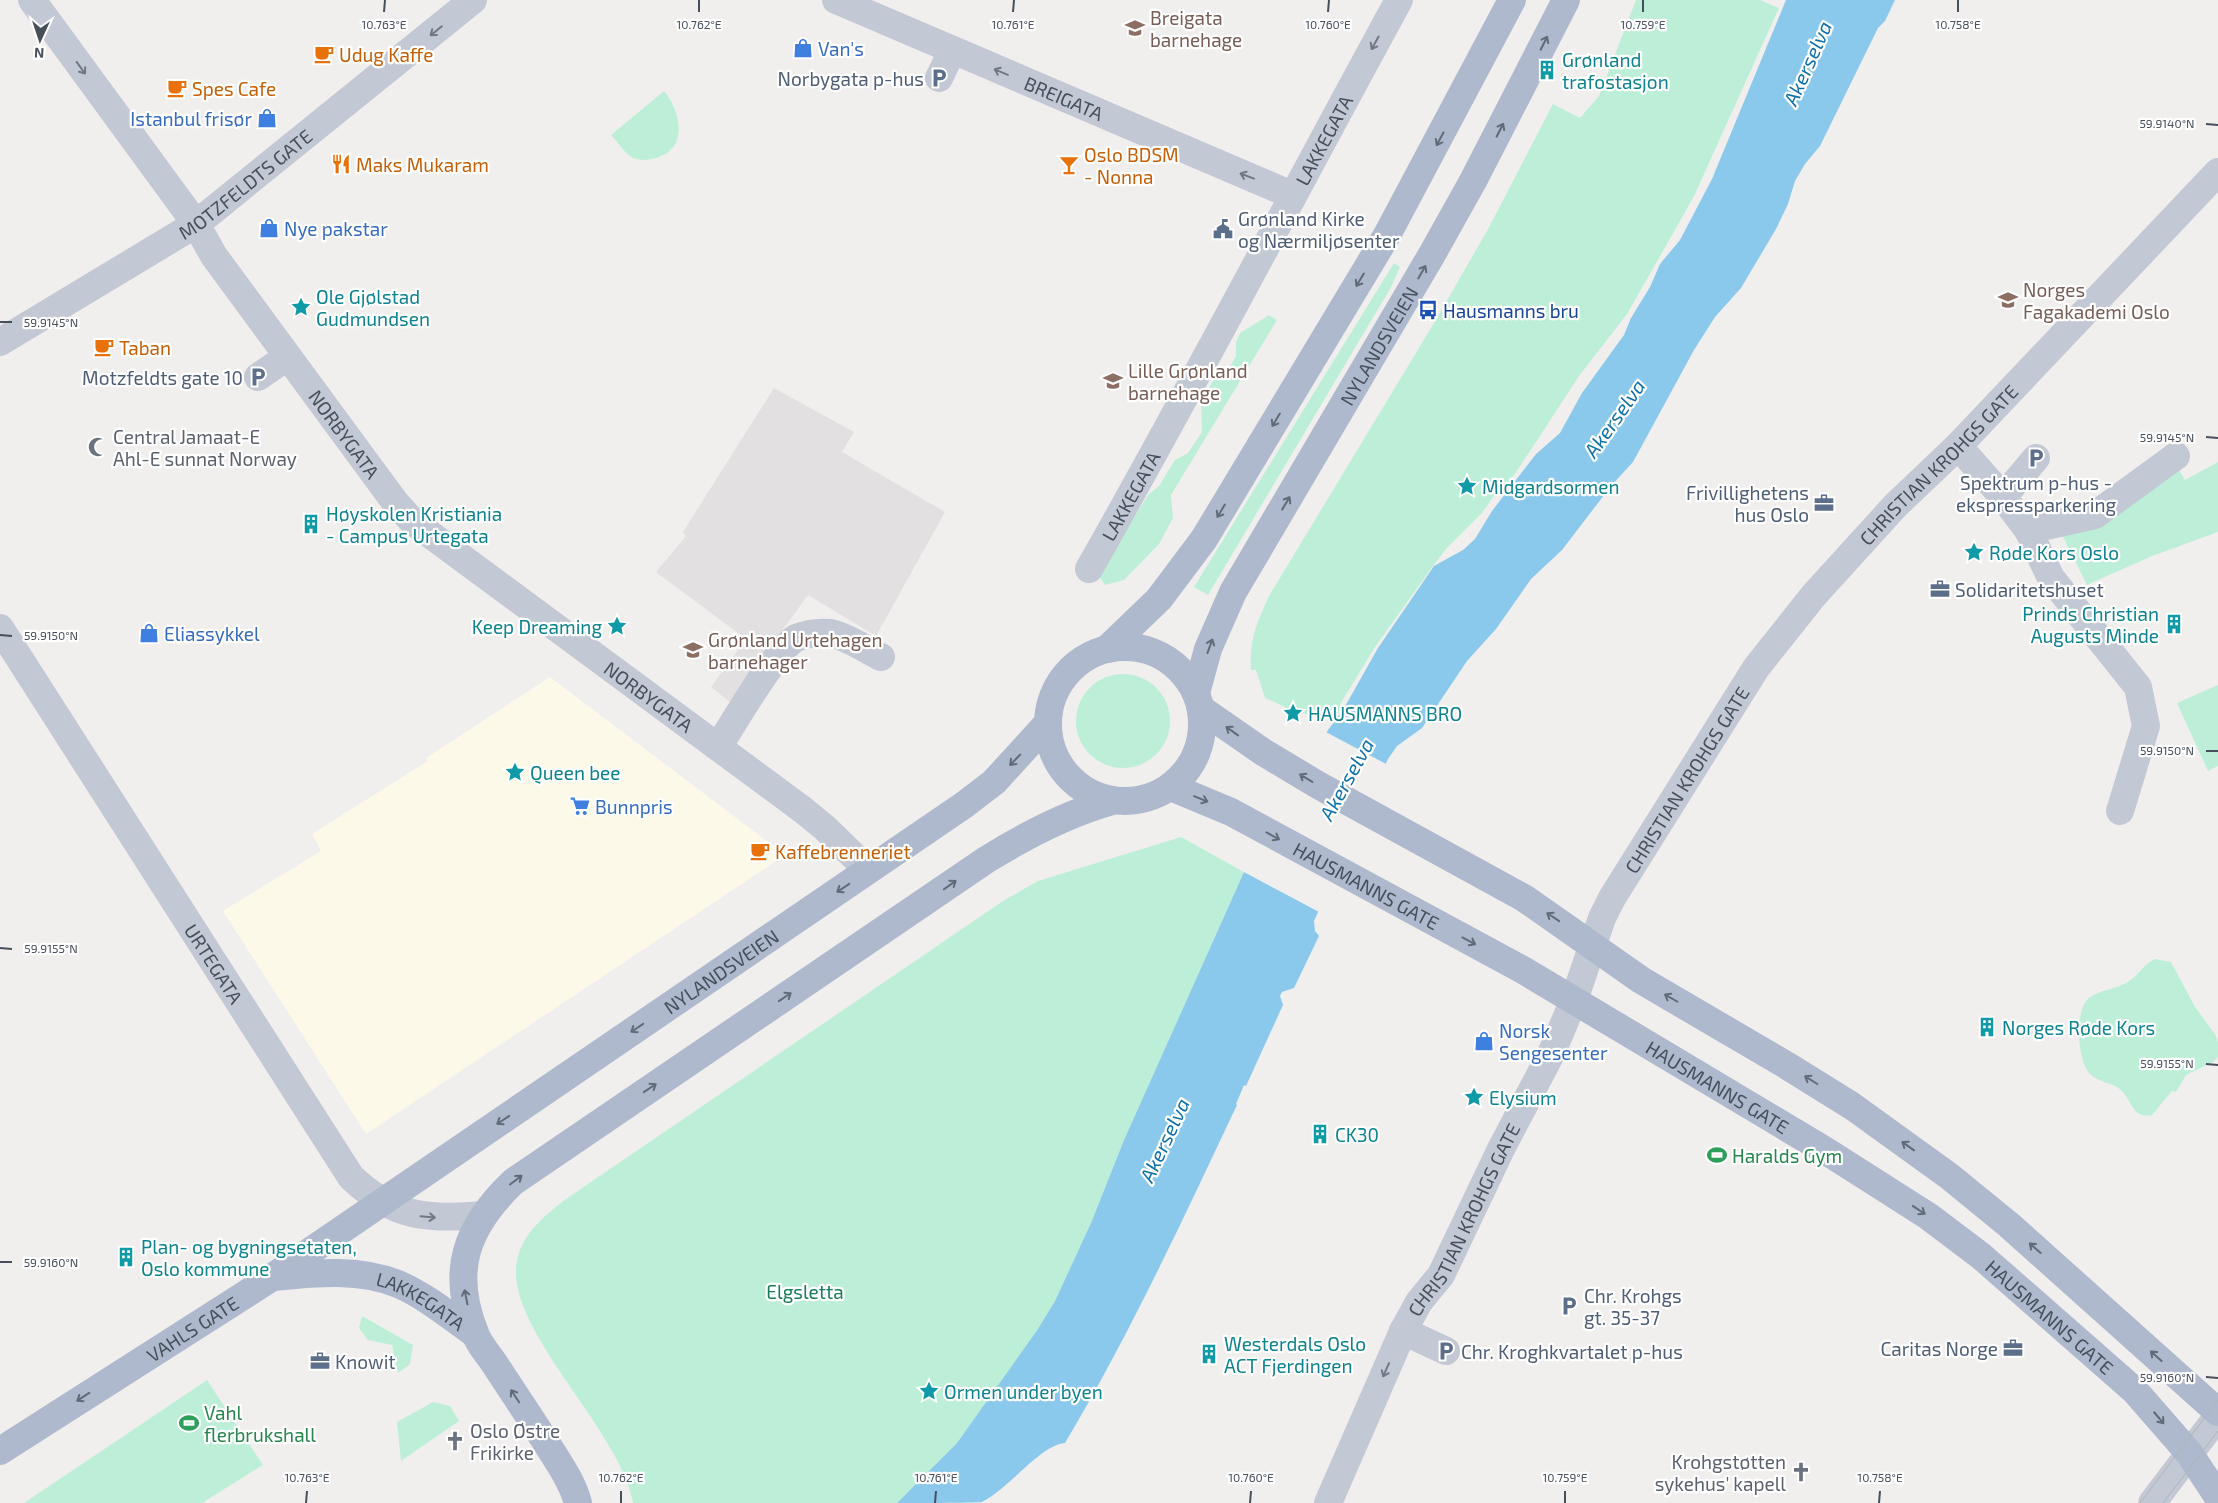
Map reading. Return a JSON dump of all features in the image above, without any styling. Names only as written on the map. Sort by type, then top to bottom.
[{"type":"main road","name":"NYLANDSVEIEN","points":[[1107,649],[1159,599],[1204,539],[1387,235],[1480,65],[1512,0]]},
{"type":"main road","name":"NYLANDSVEIEN","points":[[1199,701],[1208,649],[1233,592],[1432,256],[1566,0]]},
{"type":"main road","name":"NYLANDSVEIEN","points":[[1124,647],[1142,648],[1160,654],[1187,677],[1199,701],[1203,726],[1201,744],[1194,760],[1185,775],[1171,787],[1153,797],[1132,802],[1112,801],[1094,796],[1079,787],[1065,774],[1049,742],[1047,724],[1050,704],[1058,685],[1071,668],[1087,656],[1107,649],[1124,647]]},
{"type":"main road","points":[[1199,701],[1263,752],[1524,898],[1641,980],[1786,1064],[1852,1106],[1949,1176],[2065,1274],[2218,1414]]},
{"type":"main road","name":"NYLANDSVEIEN","points":[[382,1202],[964,805],[994,782],[1047,724]]},
{"type":"main road","name":"HAUSMANNS GATE","points":[[1171,787],[1230,812],[1364,886],[1523,970],[1876,1181],[1928,1216],[1981,1256],[2114,1370],[2156,1414],[2189,1453],[2218,1497]]},
{"type":"main road","name":"NYLANDSVEIEN","points":[[465,1258],[472,1234],[482,1215],[513,1182],[986,860],[1018,840],[1062,817],[1112,801]]},
{"type":"main road","name":"VAHLS GATE","points":[[0,1451],[270,1278],[382,1202]]},
{"type":"main road","name":"LAKKEGATA","points":[[465,1258],[464,1284],[475,1334],[550,1449],[566,1476],[578,1503]]},
{"type":"main road","name":"LAKKEGATA","points":[[270,1278],[340,1273],[376,1278],[397,1284],[417,1294],[475,1334]]},
{"type":"street","name":"NORBYGATA","points":[[32,0],[196,224],[214,256],[287,357],[395,502],[412,521],[825,828],[868,870]]},
{"type":"street","name":"MOTZFELDTS GATE","points":[[0,342],[196,224],[473,0]]},
{"type":"street","name":"BREIGATA","points":[[836,0],[1292,195]]},
{"type":"street","name":"LAKKEGATA","points":[[1089,569],[1242,295],[1292,195],[1399,0]]},
{"type":"street","points":[[940,78],[952,51]]},
{"type":"street","name":"CHRISTIAN KROHGS GATE","points":[[1328,1503],[1404,1331],[1419,1302],[1441,1274],[1501,1149],[1551,1054],[1574,1000],[1612,898],[1756,668],[1814,595],[1877,526],[1958,446],[2218,172]]},
{"type":"street","points":[[258,377],[287,357]]},
{"type":"street","points":[[1958,446],[2003,497],[2028,530],[2051,578],[2138,687],[2146,726],[2120,811]]},
{"type":"street","points":[[2028,530],[2095,515],[2176,456]]},
{"type":"street","points":[[2003,497],[2036,458]]},
{"type":"street","name":"URTEGATA","points":[[0,628],[351,1177],[382,1202],[414,1215],[453,1218],[482,1215]]},
{"type":"street","points":[[718,747],[774,662],[795,639],[810,634],[829,633],[882,657]]},
{"type":"street","points":[[1404,1331],[1446,1351]]},
{"type":"street","points":[[2152,1503],[2218,1414]]},
{"type":"shaded area","points":[[774,388],[854,432],[842,452],[945,512],[876,636],[808,595],[730,702],[711,687],[746,639],[656,572],[686,536],[683,532]]},
{"type":"shaded area","points":[[550,677],[785,855],[366,1134],[223,911],[321,851],[312,834],[428,761],[426,758]]},
{"type":"green space","points":[[1636,0],[1760,0],[1779,8],[1695,194],[1627,314],[1579,376],[1509,482],[1500,487],[1482,513],[1446,549],[1433,566],[1375,647],[1341,703],[1338,715],[1332,719],[1324,719],[1292,710],[1265,698],[1256,670],[1251,670],[1251,649],[1255,632],[1269,596],[1431,328],[1487,231],[1553,104],[1580,118],[1599,96]]},
{"type":"green space","points":[[664,91],[675,109],[678,119],[678,138],[674,147],[656,158],[639,160],[633,158],[624,151],[611,135]]},
{"type":"green space","points":[[1394,263],[1400,267],[1390,289],[1208,595],[1194,587]]},
{"type":"green space","points":[[1269,315],[1277,320],[1171,495],[1173,518],[1159,544],[1124,580],[1105,585],[1100,578],[1103,565],[1149,494],[1159,486],[1175,460],[1188,453],[1202,432],[1201,400],[1215,378],[1228,370],[1236,356],[1236,343],[1240,333]]},
{"type":"green space","points":[[2218,462],[2218,532],[2152,556],[2087,585],[2060,531],[2178,468],[2185,480]]},
{"type":"green space","points":[[1123,674],[1141,677],[1156,688],[1167,703],[1170,721],[1167,739],[1156,754],[1141,765],[1123,768],[1105,765],[1090,754],[1079,739],[1076,721],[1079,703],[1090,688],[1105,677]]},
{"type":"green space","points":[[2218,685],[2218,766],[2208,771],[2177,703]]},
{"type":"green space","name":"Elgsletta","points":[[1181,837],[1244,872],[1124,1140],[1091,1223],[1055,1301],[1039,1329],[957,1443],[897,1503],[633,1503],[623,1473],[606,1441],[541,1342],[525,1310],[516,1280],[519,1253],[532,1229],[566,1199],[1003,901],[1038,881]]},
{"type":"green space","points":[[2155,959],[2171,962],[2195,1007],[2215,1034],[2218,1042],[2218,1057],[2213,1062],[2186,1075],[2176,1092],[2172,1091],[2152,1115],[2146,1116],[2134,1109],[2122,1091],[2089,1073],[2082,1057],[2079,1023],[2081,1012],[2090,997],[2126,983]]},
{"type":"green space","points":[[362,1316],[413,1345],[410,1364],[398,1373],[392,1345],[368,1340],[359,1328]]},
{"type":"green space","name":"Vahl flerbrukshall","points":[[207,1380],[263,1465],[202,1503],[24,1503]]},
{"type":"green space","points":[[433,1402],[450,1406],[459,1421],[401,1461],[397,1422]]},
{"type":"water","name":"Akerselva","points":[[1786,0],[1895,0],[1885,21],[1878,28],[1820,146],[1805,164],[1795,181],[1788,204],[1776,229],[1741,288],[1715,317],[1694,350],[1633,462],[1611,486],[1562,550],[1531,579],[1496,629],[1467,661],[1422,728],[1397,746],[1388,759],[1314,921],[1315,931],[1319,936],[1294,988],[1282,992],[1280,996],[1283,1005],[1176,1233],[1112,1360],[1065,1443],[1045,1451],[1003,1488],[982,1502],[897,1503],[957,1443],[1038,1329],[1055,1301],[1091,1223],[1124,1140],[1244,872],[1328,730],[1343,710],[1378,648],[1434,566],[1463,550],[1475,539],[1492,511],[1536,454],[1560,433],[1582,393],[1624,335],[1660,264],[1680,240],[1712,179]]},
{"type":"pier","points":[[1324,731],[1388,765],[1321,913],[1242,871]]},
{"type":"tram line","points":[[2140,1503],[2218,1400]]},
{"type":"tram line","points":[[2163,1503],[2218,1431]]},
{"type":"place","name":"Breigata barnehage","points":[[1135,28]]},
{"type":"place","name":"Van's","points":[[803,48]]},
{"type":"place","name":"Udug Kaffe","points":[[324,54]]},
{"type":"place","name":"Grønland trafostasjon","points":[[1547,70]]},
{"type":"place","name":"Norbygata p-hus","points":[[939,78]]},
{"type":"place","name":"Spes Cafe","points":[[177,88]]},
{"type":"place","name":"Istanbul frisør","points":[[267,118]]},
{"type":"place","name":"Maks Mukaram","points":[[341,164]]},
{"type":"place","name":"Oslo BDSM - Nonna","points":[[1069,165]]},
{"type":"place","name":"Nye pakstar","points":[[269,228]]},
{"type":"place","name":"Grønland Kirke og Nærmiljøsenter","points":[[1223,229]]},
{"type":"place","name":"Norges Fagakademi Oslo","points":[[2008,300]]},
{"type":"place","name":"Ole Gjølstad Gudmundsen","points":[[301,307]]},
{"type":"place","name":"Hausmanns bru","points":[[1428,310]]},
{"type":"place","name":"Taban","points":[[104,347]]},
{"type":"place","name":"Motzfeldts gate 10","points":[[258,377]]},
{"type":"place","name":"Lille Grønland barnehage","points":[[1113,381]]},
{"type":"place","name":"Central Jamaat-E Ahl-E sunnat Norway","points":[[98,447]]},
{"type":"place","name":"Spektrum p-hus - ekspressparkering","points":[[2036,458]]},
{"type":"place","name":"Midgardsormen","points":[[1467,486]]},
{"type":"place","name":"Frivillighetens hus Oslo","points":[[1824,503]]},
{"type":"place","name":"Høyskolen Kristiania - Campus Urtegata","points":[[311,524]]},
{"type":"place","name":"Røde Kors Oslo","points":[[1974,552]]},
{"type":"place","name":"Solidaritetshuset","points":[[1940,589]]},
{"type":"place","name":"Prinds Christian Augusts Minde","points":[[2174,624]]},
{"type":"place","name":"Keep Dreaming","points":[[617,626]]},
{"type":"place","name":"Eliassykkel","points":[[149,633]]},
{"type":"place","name":"Grønland Urtehagen barnehager","points":[[693,650]]},
{"type":"place","name":"HAUSMANNS BRO","points":[[1293,713]]},
{"type":"place","name":"Queen bee","points":[[515,772]]},
{"type":"place","name":"Bunnpris","points":[[580,806]]},
{"type":"place","name":"Kaffebrenneriet","points":[[760,851]]},
{"type":"place","name":"Norges Røde Kors","points":[[1987,1027]]},
{"type":"place","name":"Norsk Sengesenter","points":[[1484,1041]]},
{"type":"place","name":"Elysium","points":[[1474,1097]]},
{"type":"place","name":"CK30","points":[[1320,1134]]},
{"type":"place","name":"Haralds Gym","points":[[1717,1155]]},
{"type":"place","name":"Plan- og bygningsetaten, Oslo kommune","points":[[126,1257]]},
{"type":"place","name":"Chr. Krohgs gt. 35-37","points":[[1569,1306]]},
{"type":"place","name":"Caritas Norge","points":[[2013,1348]]},
{"type":"place","name":"Chr. Kroghkvartalet p-hus","points":[[1446,1351]]},
{"type":"place","name":"Westerdals Oslo ACT Fjerdingen","points":[[1209,1354]]},
{"type":"place","name":"Knowit","points":[[320,1361]]},
{"type":"place","name":"Ormen under byen","points":[[929,1391]]},
{"type":"place","name":"Vahl flerbrukshall","points":[[189,1423]]},
{"type":"place","name":"Oslo Østre Frikirke","points":[[455,1441]]},
{"type":"place","name":"Krohgstøtten sykehus' kapell","points":[[1801,1472]]}]
